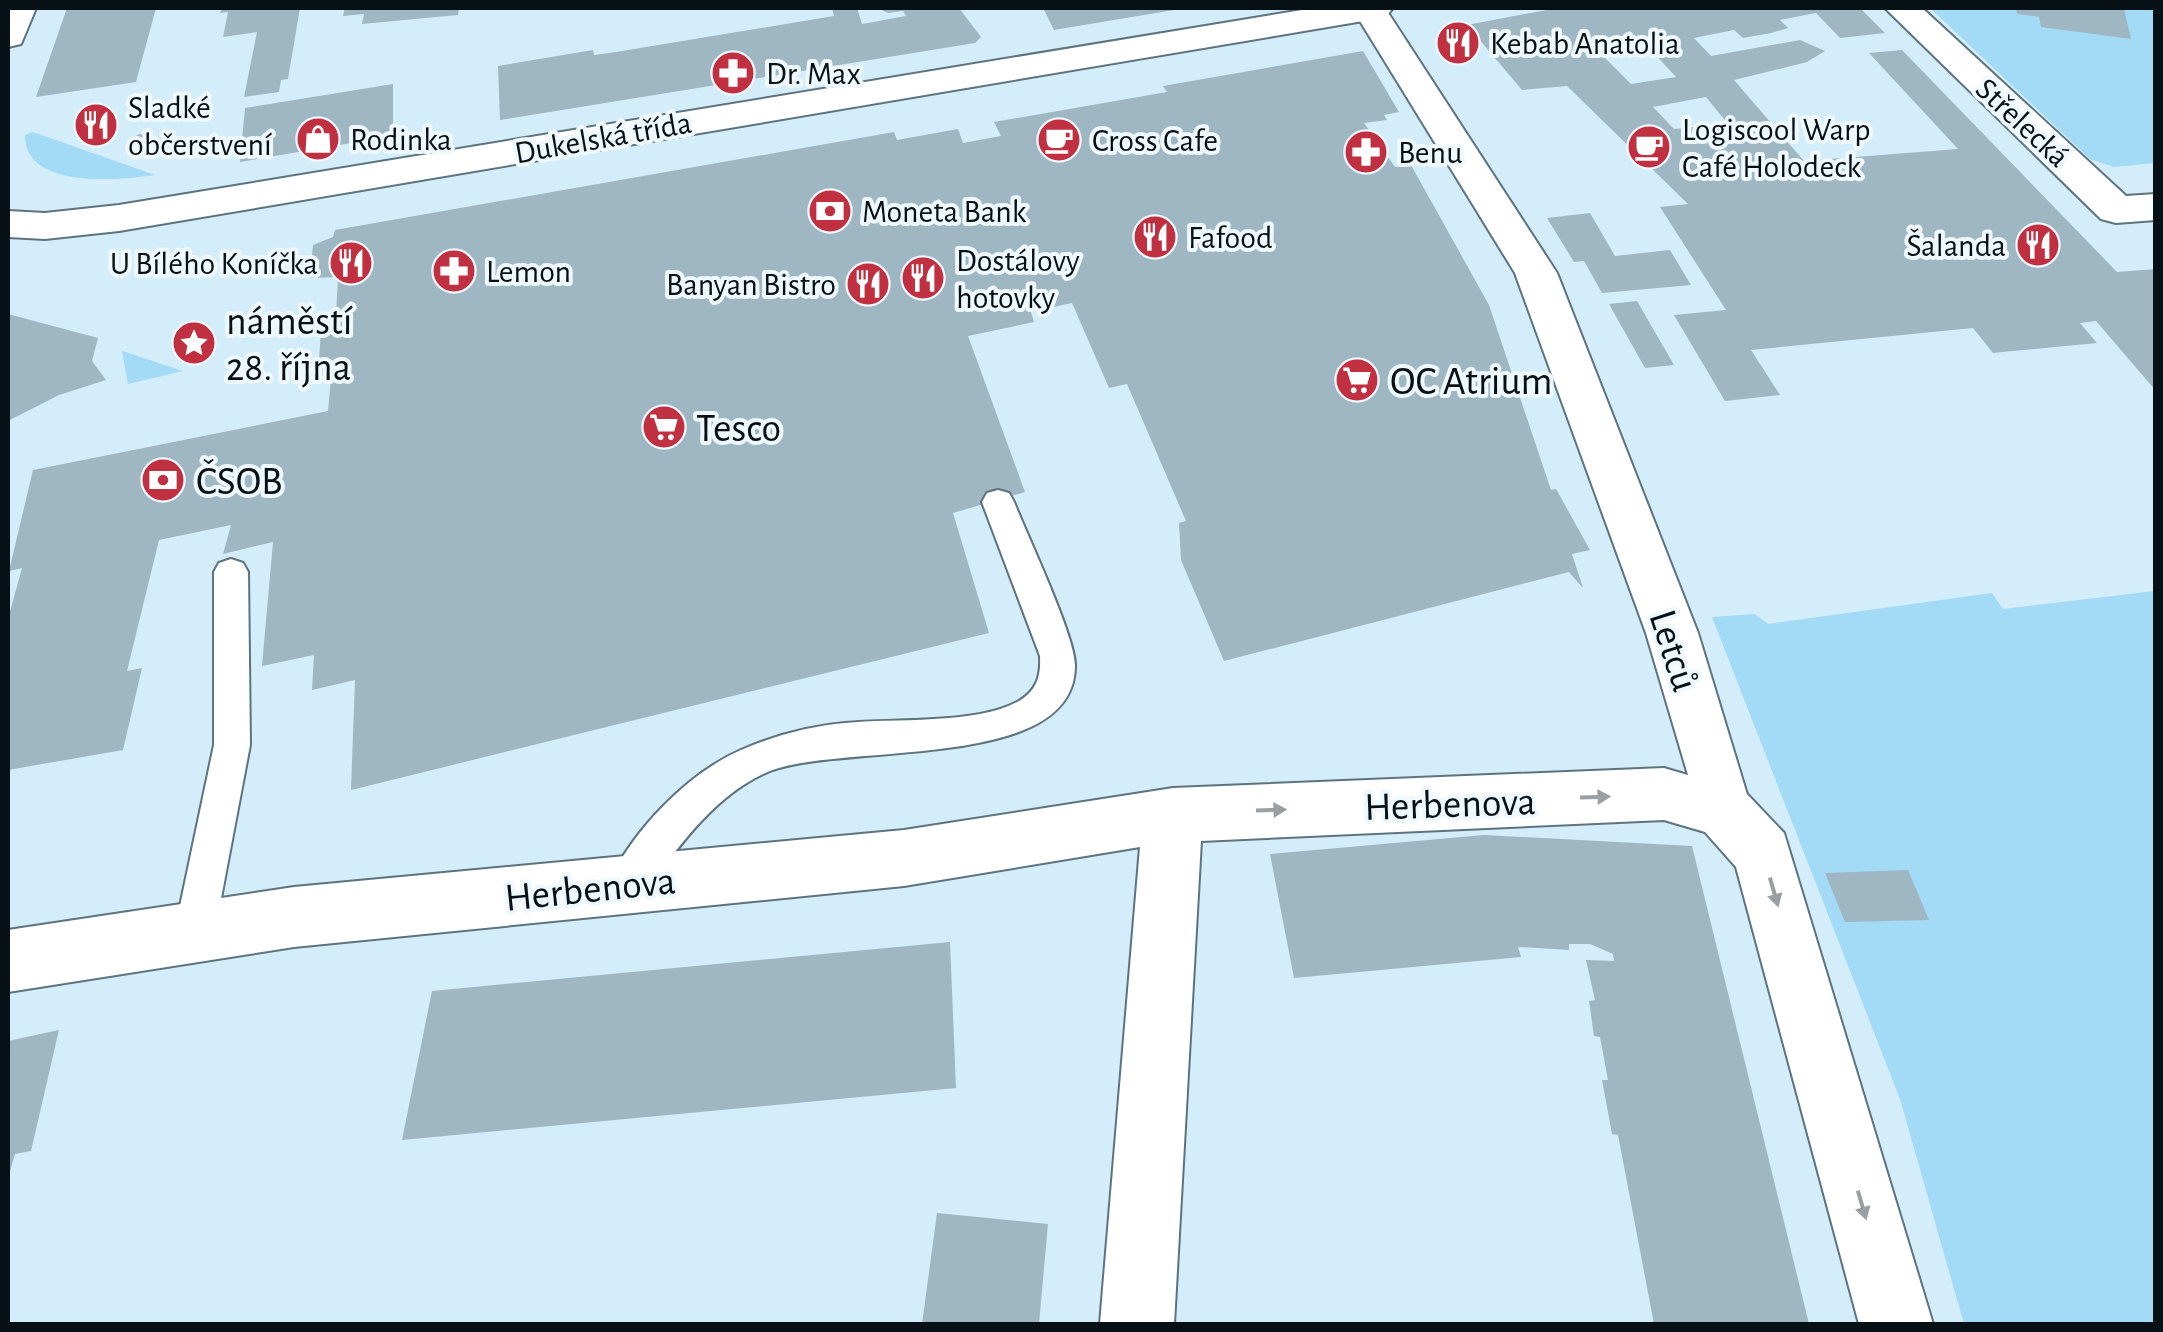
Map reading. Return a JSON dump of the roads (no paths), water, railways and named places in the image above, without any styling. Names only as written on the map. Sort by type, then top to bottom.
[{"type":"street","points":[[8,36],[18,8]]},
{"type":"street","name":"Dukelská třída","points":[[8,224],[45,226],[119,218],[1372,8]]},
{"type":"street","name":"Letců","points":[[1372,8],[1536,273],[1672,633],[1724,811],[1763,854],[1896,1324]]},
{"type":"street","name":"Střelecká","points":[[1902,8],[2116,210],[2156,207]]},
{"type":"street","name":"Herbenova","points":[[8,961],[195,930],[904,858],[1173,814],[1664,794],[1724,811]]},
{"type":"street","points":[[1137,1324],[1173,814]]},
{"type":"lane","points":[[628,884],[660,840],[698,802],[750,763],[838,740],[982,728],[1041,707],[1059,671],[998,502]]},
{"type":"lane","points":[[195,930],[232,746],[231,572]]},
{"type":"place","name":"Kebab Anatolia","points":[[1458,43]]},
{"type":"place","name":"Dr. Max","points":[[733,73]]},
{"type":"place","name":"Sladké občerstvení","points":[[96,125]]},
{"type":"place","name":"Rodinka","points":[[318,139]]},
{"type":"place","name":"Cross Cafe","points":[[1059,140]]},
{"type":"place","name":"Logiscool Warp Café Holodeck","points":[[1649,147]]},
{"type":"place","name":"Benu","points":[[1366,152]]},
{"type":"place","name":"Moneta Bank","points":[[830,211]]},
{"type":"place","name":"Fafood","points":[[1155,237]]},
{"type":"place","name":"Šalanda","points":[[2038,245]]},
{"type":"place","name":"U Bílého Koníčka","points":[[351,263]]},
{"type":"place","name":"Lemon","points":[[454,271]]},
{"type":"place","name":"Dostálovy hotovky","points":[[923,278]]},
{"type":"place","name":"Banyan Bistro","points":[[868,284]]},
{"type":"place","name":"náměstí 28. října","points":[[194,343]]},
{"type":"place","name":"OC Atrium","points":[[1357,380]]},
{"type":"place","name":"Tesco","points":[[664,427]]},
{"type":"place","name":"ČSOB","points":[[163,480]]}]
